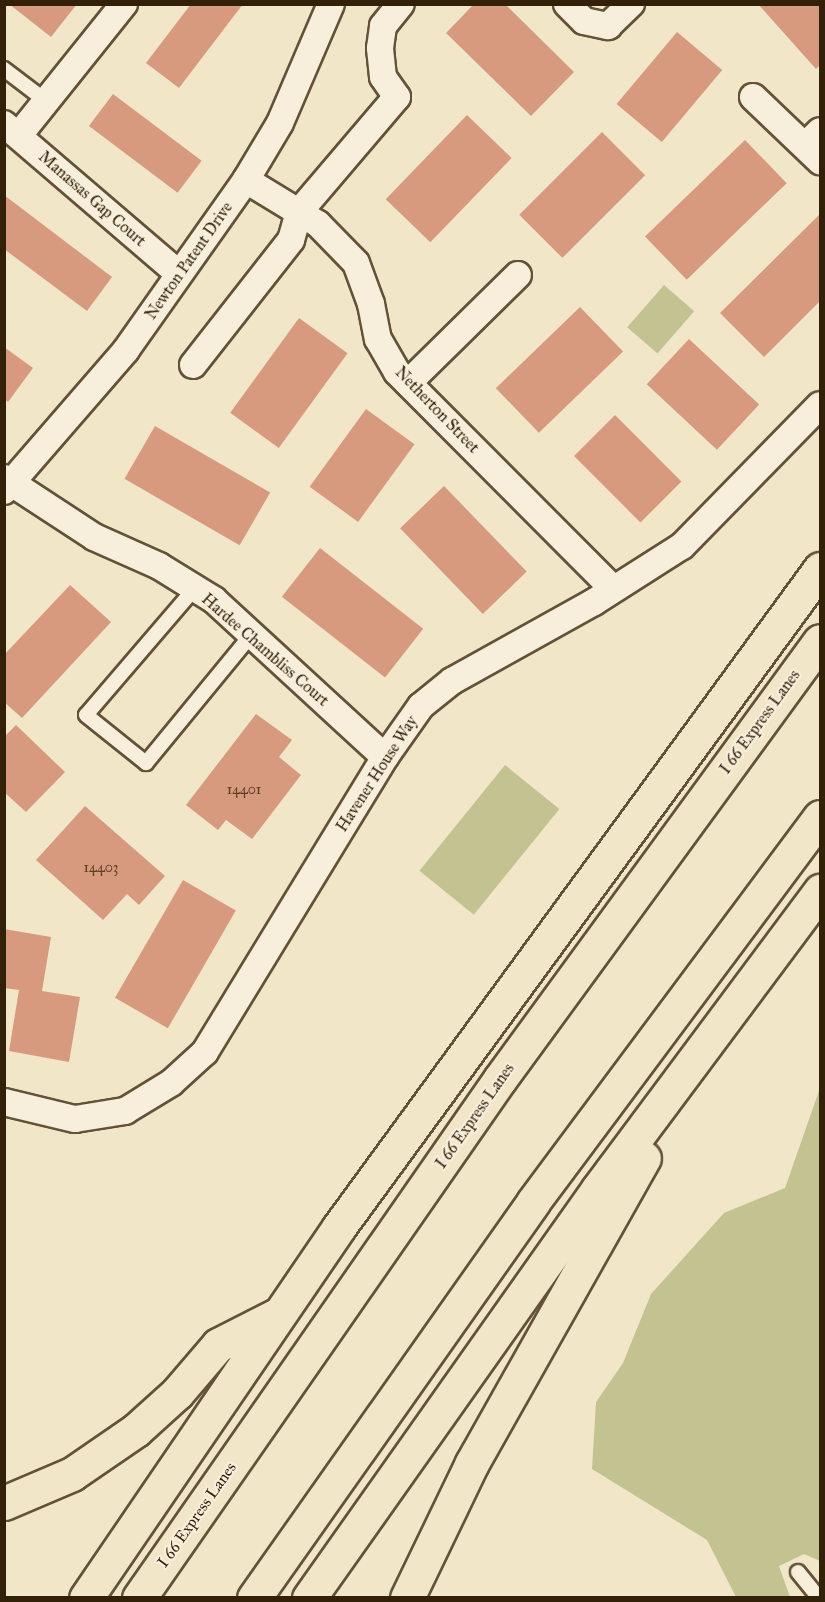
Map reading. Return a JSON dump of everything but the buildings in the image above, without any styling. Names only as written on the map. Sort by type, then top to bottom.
[{"type":"highway","points":[[86,1598],[277,1315],[820,569]]},
{"type":"highway","name":"I 66 Express Lanes","points":[[139,1598],[500,1079],[820,641]]},
{"type":"highway","points":[[254,1598],[526,1212],[820,817]]},
{"type":"highway","points":[[309,1598],[723,1020],[820,891]]},
{"type":"highway","points":[[407,1598],[426,1554],[526,1364],[723,1020]]},
{"type":"highway","points":[[4,1503],[72,1474],[136,1430],[177,1393],[218,1345],[277,1315]]},
{"type":"highway","points":[[416,1598],[426,1554]]},
{"type":"street","points":[[12,130],[46,101],[124,4]]},
{"type":"street","name":"Newton Patent Drive","points":[[7,484],[126,350],[246,180],[280,123],[331,4]]},
{"type":"street","points":[[193,365],[291,240],[299,212],[397,97],[383,77],[380,48],[383,26],[401,4]]},
{"type":"street","points":[[567,4],[584,21],[608,26],[631,4]]},
{"type":"street","points":[[753,97],[815,146]]},
{"type":"street","name":"Manassas Gap Court","points":[[12,130],[179,274]]},
{"type":"street","name":"Netherton Street","points":[[246,180],[318,224],[356,263],[371,304],[378,339],[408,383],[612,588]]},
{"type":"street","points":[[408,383],[518,274]]},
{"type":"street","name":"Havener House Way","points":[[4,1102],[75,1119],[124,1111],[171,1083],[205,1052],[385,758],[421,706],[452,681],[594,602],[612,588],[682,546],[820,405]]},
{"type":"street","name":"Hardee Chambliss Court","points":[[7,484],[94,537],[159,566],[195,588],[251,635],[385,758]]},
{"type":"lane","points":[[4,69],[46,101]]},
{"type":"lane","points":[[195,588],[86,716],[146,763],[251,635]]},
{"type":"lane","points":[[798,1572],[819,1598]]},
{"type":"green space","points":[[664,285],[694,311],[657,354],[627,327]]},
{"type":"green space","points":[[505,765],[559,809],[474,915],[419,871]]},
{"type":"green space","points":[[820,1088],[820,1561],[804,1554],[779,1566],[790,1597],[736,1597],[707,1540],[592,1469],[596,1402],[623,1363],[651,1294],[724,1213],[785,1188]]}]
